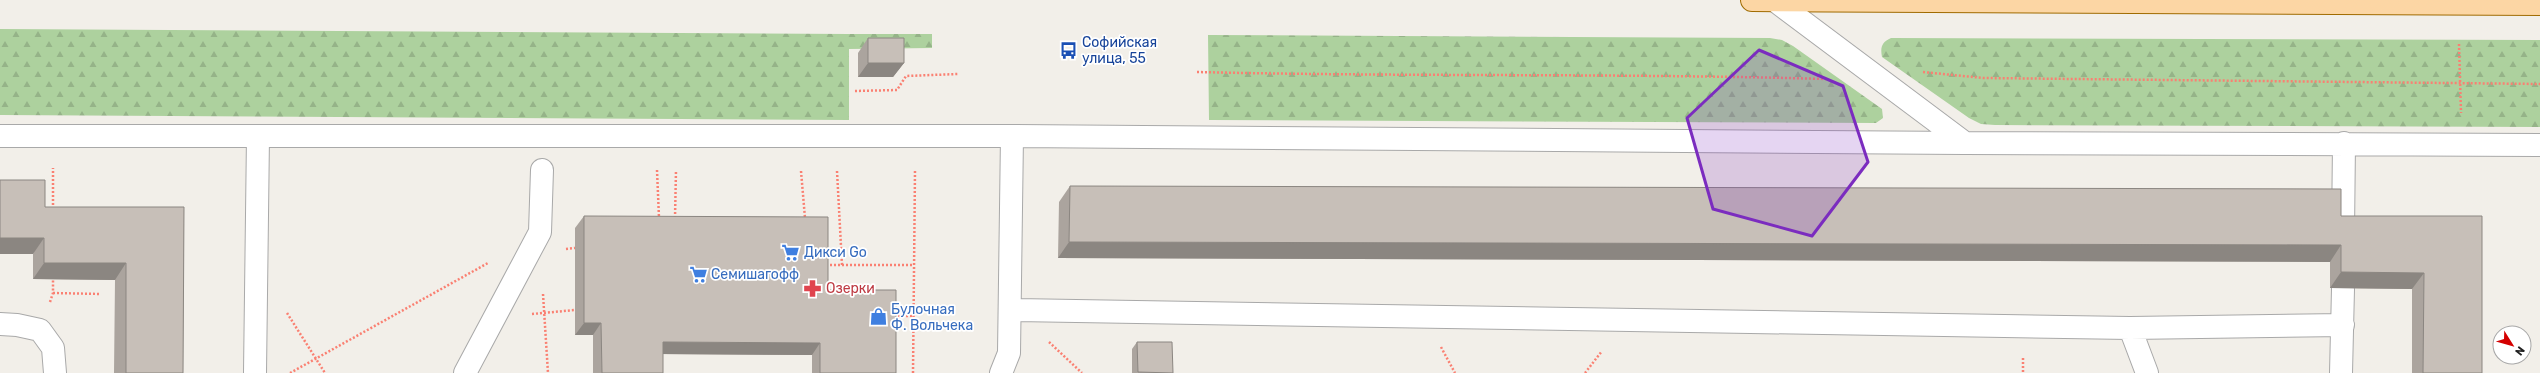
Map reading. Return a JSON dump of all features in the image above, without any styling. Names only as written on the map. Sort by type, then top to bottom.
[{"type":"main road","points":[[1752,0],[2540,4]]},
{"type":"street","points":[[1774,0],[1965,143]]},
{"type":"street","points":[[0,136],[1012,136],[1965,143],[2344,143],[2540,145]]},
{"type":"street","points":[[255,373],[258,136]]},
{"type":"street","points":[[1001,373],[1009,353],[1012,136]]},
{"type":"street","points":[[2343,232],[2344,143]]},
{"type":"street","points":[[465,373],[540,232],[542,170]]},
{"type":"street","points":[[2341,373],[2343,288]]},
{"type":"street","points":[[1010,310],[2130,328],[2343,325]]},
{"type":"street","points":[[0,324],[17,325],[40,330],[53,348],[55,373]]},
{"type":"street","points":[[2130,328],[2147,373]]},
{"type":"path","points":[[2459,44],[2462,144]]},
{"type":"path","points":[[855,90],[897,90],[906,76],[958,74]]},
{"type":"path","points":[[52,216],[53,164]]},
{"type":"path","points":[[657,170],[659,221]]},
{"type":"path","points":[[675,221],[676,170]]},
{"type":"path","points":[[801,171],[805,221]]},
{"type":"path","points":[[837,171],[842,265]]},
{"type":"path","points":[[913,373],[915,171]]},
{"type":"path","points":[[290,373],[490,262]]},
{"type":"path","points":[[820,265],[914,265]]},
{"type":"path","points":[[256,285],[272,292],[277,297],[325,373]]},
{"type":"path","points":[[543,292],[548,373]]},
{"type":"path","points":[[53,293],[101,294]]},
{"type":"path","points":[[495,316],[544,314],[575,310]]},
{"type":"path","points":[[887,317],[913,316]]},
{"type":"highlighted area","points":[[1759,50],[1843,86],[1868,162],[1812,236],[1713,209],[1687,118]]},
{"type":"green space","points":[[0,29],[932,34],[932,48],[849,49],[849,120],[0,115]]},
{"type":"green space","points":[[1208,35],[1770,38],[1782,40],[1793,46],[1882,109],[1883,118],[1876,123],[1209,120]]},
{"type":"green space","points":[[1891,38],[2540,40],[2540,127],[1981,124],[1969,118],[1882,57],[1882,45]]},
{"type":"building","points":[[868,38],[904,38],[904,63],[868,63]]},
{"type":"building","points":[[0,180],[45,180],[45,207],[184,207],[183,373],[126,373],[126,263],[44,263],[44,238],[0,238]]},
{"type":"building","points":[[1070,186],[2341,189],[2341,216],[2482,216],[2482,373],[2423,373],[2424,273],[2341,272],[2341,245],[1069,242]]},
{"type":"building","points":[[584,216],[828,217],[828,290],[896,290],[896,373],[820,373],[820,343],[663,342],[663,373],[602,373],[601,323],[584,323]]},
{"type":"building","points":[[1137,342],[1172,342],[1173,373],[1138,372]]},
{"type":"place","name":"Софийская улица, 55","points":[[1069,50]]},
{"type":"place","name":"Дикси Go","points":[[791,252]]},
{"type":"place","name":"Семишагофф","points":[[698,274]]},
{"type":"place","name":"Озерки","points":[[813,288]]},
{"type":"place","name":"Булочная Ф. Вольчека","points":[[878,317]]}]
